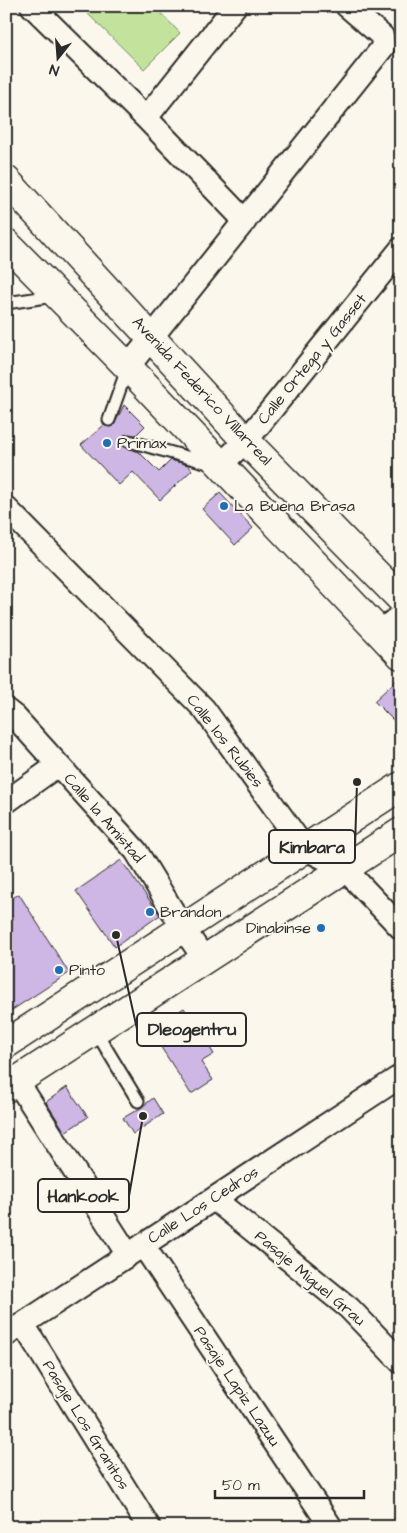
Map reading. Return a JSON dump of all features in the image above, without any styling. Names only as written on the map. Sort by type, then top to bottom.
[{"type":"main road","name":"Avenida Federico Villarreal","points":[[6,180],[246,441],[401,599]]},
{"type":"main road","points":[[6,243],[128,367],[219,466],[391,626],[401,655]]},
{"type":"main road","points":[[6,1044],[401,786]]},
{"type":"main road","points":[[12,1084],[401,832]]},
{"type":"main road","points":[[76,998],[95,1030]]},
{"type":"street","points":[[32,6],[146,118],[245,221]]},
{"type":"street","points":[[146,118],[235,6]]},
{"type":"street","points":[[128,367],[383,47],[382,36],[347,6]]},
{"type":"street","name":"Calle Ortega y Gasset","points":[[219,466],[246,441],[401,249]]},
{"type":"street","name":"Calle los Rubies","points":[[6,508],[204,709],[304,848],[344,868],[401,928]]},
{"type":"street","name":"Calle la Amistad","points":[[6,710],[136,851],[205,960]]},
{"type":"street","points":[[6,802],[58,765]]},
{"type":"street","name":"Calle Los Cedros","points":[[14,1329],[401,1076]]},
{"type":"street","name":"Pasaje Lapiz Lazuu","points":[[12,1084],[136,1250],[331,1527]]},
{"type":"street","name":"Pasaje Miguel Grau","points":[[214,1199],[349,1308],[399,1354]]},
{"type":"street","name":"Pasaje Los Granitos","points":[[14,1329],[149,1527]]},
{"type":"lane","points":[[6,303],[57,296]]},
{"type":"lane","points":[[109,420],[128,367]]},
{"type":"lane","points":[[129,441],[219,466]]},
{"type":"lane","points":[[95,1030],[138,1101]]},
{"type":"green space","points":[[96,6],[154,6],[180,33],[144,69],[88,14]]},
{"type":"building","name":"Primax","points":[[124,405],[145,426],[136,435],[124,435],[122,439],[124,447],[139,452],[159,472],[171,460],[188,465],[192,470],[160,500],[133,472],[119,485],[81,445],[104,425],[110,427],[114,425]]},
{"type":"building","points":[[220,493],[253,528],[235,545],[202,509]]},
{"type":"building","points":[[401,676],[401,728],[374,701]]},
{"type":"building","points":[[121,860],[160,915],[115,947],[76,891]]},
{"type":"building","points":[[19,894],[69,973],[6,1014],[6,902]]},
{"type":"building","points":[[184,1008],[214,1054],[201,1062],[213,1080],[191,1094],[150,1030]]},
{"type":"building","points":[[67,1087],[88,1117],[65,1132],[46,1102]]},
{"type":"building","points":[[153,1098],[163,1114],[133,1134],[123,1118]]},
{"type":"place","name":"Primax","points":[[107,443]]},
{"type":"place","name":"La Buena Brasa","points":[[224,506]]},
{"type":"place","name":"Kimbara","points":[[357,782]]},
{"type":"place","name":"Brandon","points":[[150,912]]},
{"type":"place","name":"Dinabinse","points":[[321,928]]},
{"type":"place","name":"Dleogentru","points":[[116,935]]},
{"type":"place","name":"Pinto","points":[[59,970]]},
{"type":"place","name":"Hankook","points":[[143,1116]]}]
